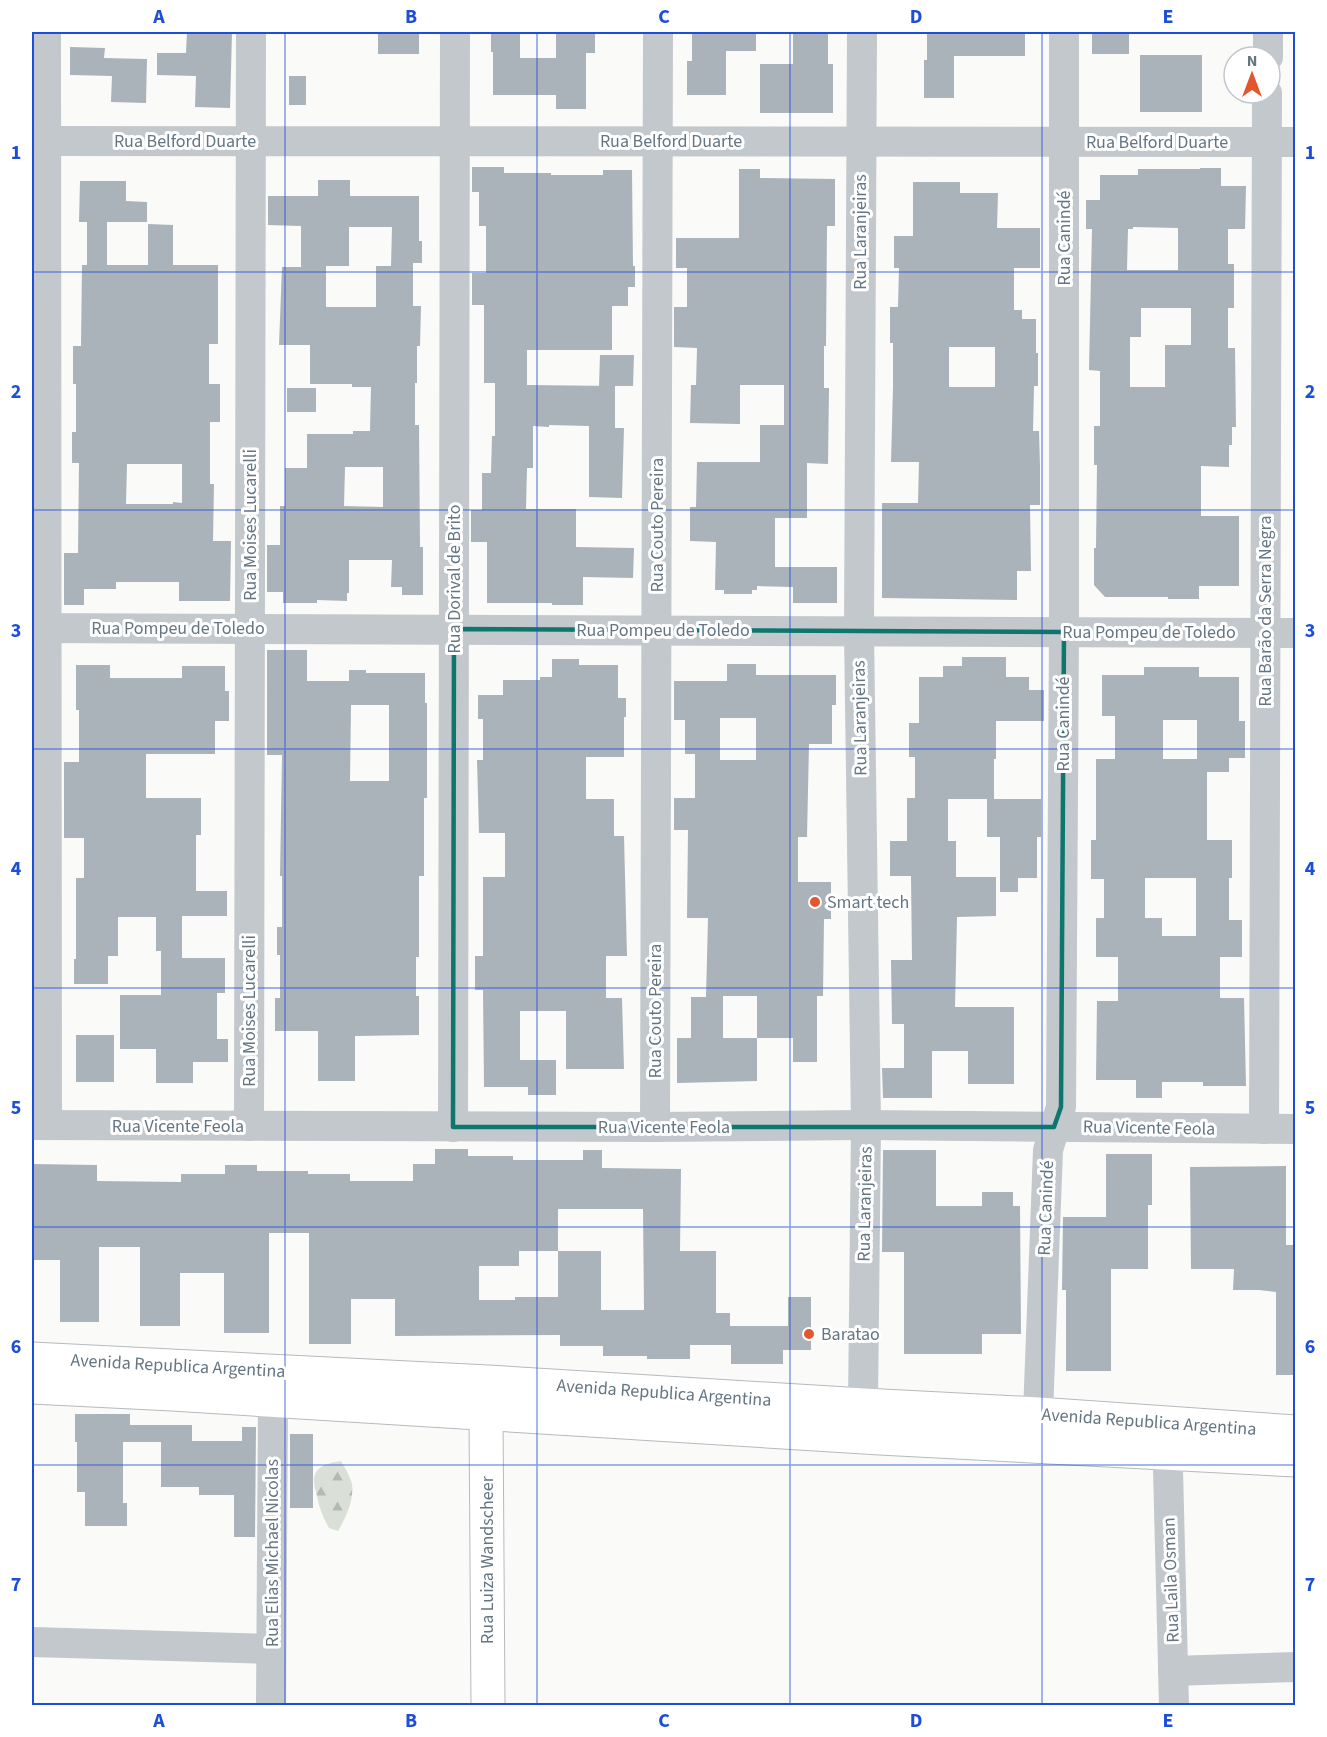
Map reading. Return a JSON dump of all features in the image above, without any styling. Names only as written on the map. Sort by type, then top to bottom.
[{"type":"main road","name":"Avenida Republica Argentina","points":[[32,1359],[488,1382],[1038,1414],[1167,1439],[1296,1460]]},
{"type":"main road","name":"Rua Luiza Wandscheer","points":[[488,1382],[486,1415],[488,1706]]},
{"type":"main road","name":"Avenida Republica Argentina","points":[[32,1387],[1015,1446],[1296,1432]]},
{"type":"street","points":[[39,1125],[39,627],[46,32]]},
{"type":"street","name":"Rua Moises Lucarelli","points":[[249,1126],[251,32]]},
{"type":"street","name":"Rua Dorival de Brito","points":[[453,1126],[455,32]]},
{"type":"street","name":"Rua Couto Pereira","points":[[655,1127],[658,32]]},
{"type":"street","name":"Rua Laranjeiras","points":[[862,32],[858,631],[866,1125],[862,1405]]},
{"type":"street","name":"Rua Canindé","points":[[1038,1414],[1048,1150],[1061,1107],[1064,32]]},
{"type":"street","name":"Rua Barão da Serra Negra","points":[[1264,1129],[1265,633],[1281,142],[1270,105]]},
{"type":"street","name":"Rua Belford Duarte","points":[[46,141],[1281,142]]},
{"type":"street","name":"Rua Pompeu de Toledo","points":[[39,627],[1296,633]]},
{"type":"street","name":"Rua Vicente Feola","points":[[39,1125],[655,1127],[866,1125],[1296,1129]]},
{"type":"street","name":"Rua Elias Michael Nicolas","points":[[271,1706],[273,1401]]},
{"type":"street","points":[[862,1405],[865,1424],[880,1438]]},
{"type":"street","points":[[1015,1446],[1033,1429],[1038,1414]]},
{"type":"street","name":"Rua Laila Osman","points":[[1167,1439],[1174,1706]]},
{"type":"street","points":[[32,1642],[271,1649]]},
{"type":"street","points":[[1173,1671],[1296,1667]]},
{"type":"highlighted area","points":[[454,629],[1064,632],[1061,1107],[1054,1127],[453,1127]]},
{"type":"green space","points":[[341,1461],[352,1484],[352,1497],[338,1531],[329,1528],[325,1520],[319,1504],[314,1477],[319,1469],[327,1464]]},
{"type":"building","points":[[187,32],[232,32],[230,108],[195,107],[196,76],[157,75],[157,53],[186,53]]},
{"type":"building","points":[[378,32],[419,32],[419,54],[378,54]]},
{"type":"building","points":[[491,32],[520,32],[520,58],[556,58],[556,32],[595,32],[595,53],[586,53],[586,109],[556,109],[556,95],[493,95]]},
{"type":"building","points":[[692,32],[756,32],[756,51],[726,51],[726,95],[687,95],[687,61],[692,61]]},
{"type":"building","points":[[793,32],[828,32],[828,64],[833,64],[833,113],[760,113],[760,64],[793,64]]},
{"type":"building","points":[[927,32],[1025,32],[1025,56],[954,56],[954,98],[924,98]]},
{"type":"building","points":[[1092,32],[1129,32],[1129,54],[1092,54]]},
{"type":"building","points":[[70,47],[105,48],[104,58],[147,59],[146,103],[111,102],[112,76],[70,75]]},
{"type":"building","points":[[1140,55],[1202,55],[1202,112],[1140,112]]},
{"type":"building","points":[[289,76],[306,76],[306,105],[289,105]]},
{"type":"building","points":[[472,167],[504,167],[504,173],[551,173],[551,175],[603,175],[603,170],[632,170],[635,287],[628,287],[628,306],[612,306],[612,350],[527,350],[527,385],[615,386],[615,428],[624,428],[622,498],[589,497],[589,426],[533,426],[533,468],[527,468],[526,509],[576,509],[576,547],[634,548],[633,578],[583,577],[583,605],[487,603],[487,542],[471,542],[471,510],[482,510],[482,473],[491,473],[492,436],[495,436],[495,383],[484,383],[484,305],[472,305],[472,273],[486,273],[486,226],[479,226],[479,192],[472,192]]},
{"type":"building","points":[[1221,168],[1221,186],[1246,186],[1245,229],[1228,229],[1228,264],[1234,264],[1234,308],[1228,308],[1228,348],[1235,348],[1236,427],[1232,427],[1229,467],[1201,466],[1201,516],[1239,516],[1239,586],[1199,586],[1199,599],[1105,597],[1094,585],[1097,465],[1094,465],[1094,426],[1100,426],[1100,371],[1089,370],[1092,229],[1086,229],[1086,200],[1100,200],[1100,175],[1138,175],[1138,169]],"holes":[[[1133,227],[1178,228],[1178,270],[1127,270],[1128,229],[1133,229]],[[1141,308],[1191,308],[1191,345],[1165,345],[1165,387],[1130,387],[1130,337],[1141,337]]]},
{"type":"building","points":[[739,169],[760,169],[760,178],[835,179],[835,226],[827,226],[826,346],[824,346],[824,388],[829,388],[828,464],[807,463],[807,518],[775,518],[775,567],[837,567],[837,603],[793,603],[793,587],[757,586],[757,590],[752,590],[752,594],[724,594],[724,590],[715,590],[716,542],[690,541],[690,507],[696,507],[697,462],[760,462],[760,425],[784,425],[784,385],[740,385],[740,424],[690,423],[691,385],[696,385],[697,348],[674,347],[674,307],[687,307],[687,268],[676,268],[676,238],[739,238]]},
{"type":"building","points":[[318,180],[350,180],[350,196],[419,196],[419,241],[422,241],[422,263],[413,263],[413,306],[421,306],[420,346],[417,346],[417,383],[415,383],[415,425],[419,425],[420,547],[423,547],[423,595],[402,595],[402,587],[391,587],[392,560],[349,560],[347,601],[317,600],[317,603],[283,603],[283,592],[267,592],[267,545],[280,545],[280,506],[285,506],[285,468],[307,468],[307,434],[353,434],[353,431],[370,431],[371,387],[352,387],[352,384],[310,384],[310,345],[279,345],[282,267],[301,267],[301,226],[268,225],[268,196],[318,196]],"holes":[[[349,227],[392,227],[391,266],[376,266],[376,307],[326,307],[326,266],[349,266]],[[345,467],[383,467],[383,507],[344,506]]]},
{"type":"building","points":[[80,181],[126,181],[126,201],[147,202],[147,222],[107,222],[107,265],[148,265],[148,224],[173,225],[173,265],[218,265],[218,344],[209,344],[209,384],[220,384],[220,422],[210,422],[210,484],[214,484],[213,541],[231,541],[230,601],[179,601],[179,582],[116,582],[116,589],[84,589],[84,605],[64,605],[64,553],[78,553],[79,463],[72,463],[72,432],[76,432],[73,346],[81,346],[82,265],[87,265],[87,222],[79,222]],"holes":[[[127,464],[182,464],[182,503],[126,504]]]},
{"type":"building","points":[[913,182],[960,182],[960,193],[998,193],[997,228],[1040,228],[1040,268],[1014,268],[1014,310],[1022,310],[1022,319],[1036,319],[1038,386],[1034,386],[1033,431],[1039,431],[1040,467],[1040,505],[1030,505],[1031,571],[1017,571],[1017,600],[882,598],[882,503],[918,503],[919,462],[891,462],[893,343],[890,343],[890,307],[898,307],[899,268],[894,268],[894,236],[913,236]],"holes":[[[949,347],[995,347],[995,387],[949,387]]]},
{"type":"building","points":[[600,355],[634,355],[633,386],[599,386]]},
{"type":"building","points":[[287,388],[316,388],[316,412],[287,412]]},
{"type":"building","points":[[267,650],[307,650],[307,681],[349,681],[349,670],[366,670],[366,673],[425,673],[427,798],[424,798],[424,876],[419,876],[419,957],[416,957],[419,1035],[355,1036],[355,1081],[318,1081],[318,1031],[275,1031],[275,998],[280,998],[280,955],[277,955],[277,927],[282,927],[282,876],[280,876],[282,755],[267,755]],"holes":[[[351,705],[389,705],[389,781],[350,781]]]},
{"type":"building","points":[[962,657],[1006,657],[1006,677],[1029,677],[1029,690],[1044,690],[1044,721],[996,721],[996,759],[994,759],[994,799],[1041,799],[1041,837],[1037,837],[1037,878],[1018,878],[1018,892],[1000,892],[1000,837],[987,837],[987,799],[948,799],[948,841],[956,841],[956,877],[996,877],[996,916],[957,917],[955,1007],[1014,1007],[1014,1084],[968,1084],[968,1051],[932,1051],[932,1098],[883,1098],[882,1068],[904,1068],[904,1024],[892,1024],[891,960],[912,960],[911,876],[890,876],[890,841],[907,841],[907,798],[915,798],[915,757],[909,757],[909,723],[919,723],[919,677],[943,677],[943,666],[962,666]]},
{"type":"building","points":[[552,659],[579,659],[579,665],[618,665],[618,698],[626,698],[624,757],[586,757],[586,799],[614,799],[614,836],[624,836],[627,956],[606,956],[606,998],[622,998],[624,1069],[566,1069],[566,1011],[520,1011],[520,1060],[556,1060],[556,1095],[528,1095],[528,1087],[484,1087],[483,990],[475,990],[475,956],[483,956],[483,877],[505,877],[505,833],[479,833],[477,760],[483,760],[483,719],[478,719],[478,695],[503,695],[503,680],[540,680],[540,677],[552,677]]},
{"type":"building","points":[[727,664],[756,664],[756,675],[836,675],[836,705],[832,705],[832,744],[809,744],[807,837],[798,837],[798,882],[831,882],[831,919],[824,919],[823,996],[817,996],[817,1062],[793,1062],[793,1038],[757,1038],[757,1081],[677,1083],[677,1038],[691,1038],[691,997],[706,997],[708,918],[687,918],[688,830],[674,830],[674,798],[695,798],[695,754],[685,754],[685,720],[674,720],[674,681],[727,681]],"holes":[[[720,718],[756,718],[756,760],[720,760]],[[723,996],[757,996],[757,1038],[723,1038]]]},
{"type":"building","points":[[76,665],[110,665],[110,678],[182,678],[182,666],[225,666],[225,691],[229,691],[229,721],[215,721],[215,754],[146,754],[146,798],[201,798],[201,835],[196,835],[196,891],[227,891],[227,916],[182,916],[182,958],[225,958],[225,993],[217,993],[217,1039],[228,1039],[228,1062],[193,1062],[193,1083],[156,1083],[156,1049],[120,1049],[120,995],[161,995],[161,951],[156,951],[156,917],[118,917],[118,956],[108,956],[108,984],[74,984],[76,878],[84,878],[84,838],[64,838],[64,762],[79,762]]},
{"type":"building","points":[[1144,667],[1199,667],[1199,677],[1239,677],[1239,721],[1245,721],[1245,758],[1229,758],[1229,772],[1207,772],[1207,840],[1232,840],[1229,920],[1242,920],[1242,957],[1220,957],[1220,998],[1244,998],[1246,1086],[1203,1086],[1203,1082],[1162,1082],[1162,1098],[1136,1098],[1136,1080],[1096,1080],[1097,1001],[1118,1001],[1118,957],[1096,957],[1096,918],[1104,918],[1104,879],[1091,879],[1091,840],[1096,840],[1096,759],[1115,759],[1115,716],[1102,716],[1102,675],[1144,675]],"holes":[[[1163,720],[1197,720],[1197,759],[1163,759]],[[1145,878],[1196,878],[1196,936],[1162,936],[1162,918],[1145,918]]]},
{"type":"building","points":[[76,1035],[114,1035],[114,1082],[76,1082]]},
{"type":"building","points":[[435,1149],[468,1149],[468,1156],[513,1156],[513,1160],[583,1160],[583,1150],[602,1150],[602,1168],[681,1169],[680,1251],[716,1251],[716,1313],[730,1313],[730,1326],[788,1326],[788,1297],[811,1297],[811,1350],[783,1350],[783,1364],[731,1364],[731,1345],[690,1345],[690,1359],[647,1359],[647,1356],[603,1356],[603,1346],[560,1346],[560,1335],[395,1336],[395,1299],[351,1299],[351,1344],[309,1344],[309,1233],[269,1233],[269,1333],[224,1333],[224,1273],[180,1273],[180,1326],[140,1326],[140,1247],[99,1247],[99,1322],[60,1322],[60,1260],[32,1260],[32,1164],[97,1165],[97,1181],[181,1182],[181,1174],[225,1174],[225,1165],[257,1165],[257,1171],[350,1174],[350,1181],[413,1181],[413,1164],[435,1164]],"holes":[[[558,1209],[643,1209],[644,1310],[601,1310],[601,1251],[558,1251]],[[519,1251],[558,1251],[558,1297],[479,1300],[479,1266],[519,1266]]]},
{"type":"building","points":[[883,1150],[936,1150],[936,1206],[982,1206],[982,1192],[1013,1192],[1013,1206],[1020,1206],[1021,1334],[982,1334],[982,1354],[904,1354],[904,1252],[882,1252]]},
{"type":"building","points":[[1106,1154],[1152,1154],[1152,1205],[1148,1205],[1148,1269],[1111,1269],[1111,1371],[1066,1371],[1066,1290],[1062,1290],[1063,1217],[1106,1217]]},
{"type":"building","points":[[1286,1166],[1286,1245],[1296,1245],[1296,1375],[1276,1375],[1276,1292],[1233,1290],[1234,1269],[1191,1269],[1190,1167]]},
{"type":"building","points":[[75,1414],[130,1414],[130,1425],[192,1425],[192,1441],[242,1441],[242,1427],[256,1427],[255,1537],[234,1537],[234,1495],[199,1495],[199,1487],[161,1487],[161,1442],[123,1442],[123,1503],[127,1503],[127,1526],[85,1526],[85,1492],[77,1492]]},
{"type":"building","points":[[290,1434],[313,1434],[313,1508],[290,1508]]},
{"type":"place","name":"Smart tech","points":[[815,902]]},
{"type":"place","name":"Baratao","points":[[809,1334]]}]
